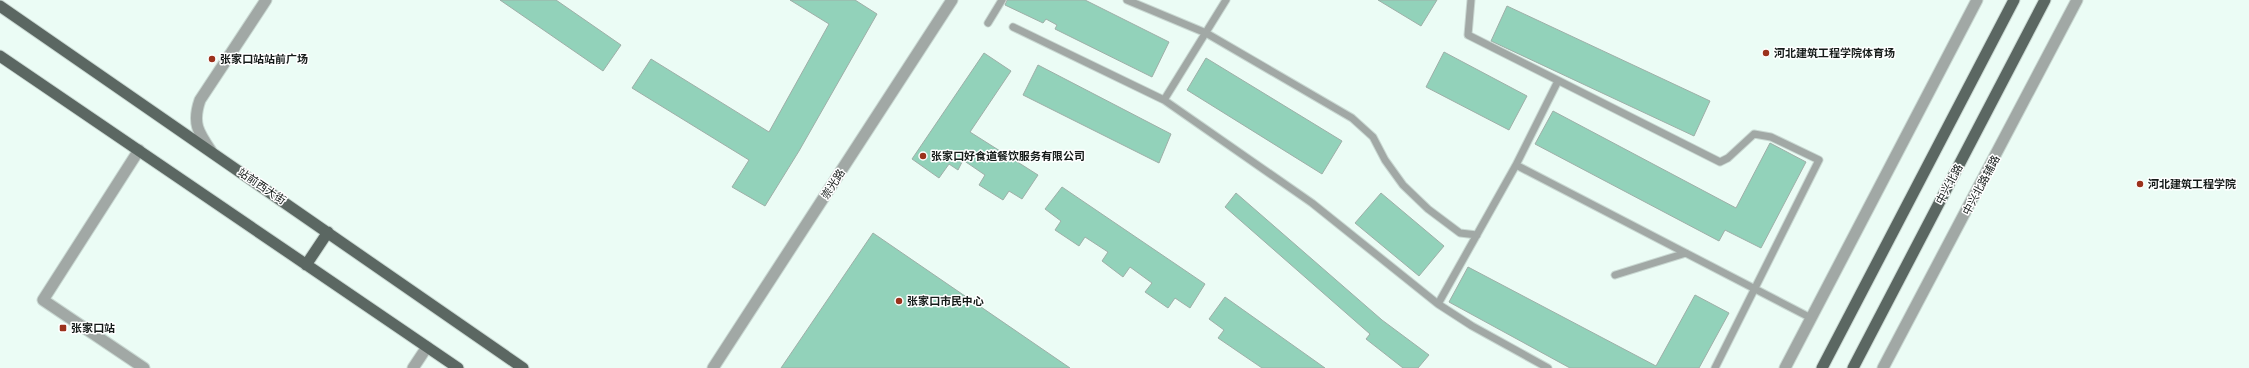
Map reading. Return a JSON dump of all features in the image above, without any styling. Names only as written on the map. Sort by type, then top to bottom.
[{"type":"main road","points":[[1822,368],[2014,0]]},
{"type":"main road","name":"中兴北路","points":[[1853,368],[2045,0]]},
{"type":"main road","name":"站前西大街","points":[[0,6],[523,368]]},
{"type":"main road","points":[[0,56],[458,368]]},
{"type":"main road","points":[[306,265],[328,232]]},
{"type":"street","points":[[211,151],[197,130],[196,112],[200,100],[266,0]]},
{"type":"street","name":"崇光路","points":[[713,368],[952,0]]},
{"type":"street","points":[[1785,368],[1977,0]]},
{"type":"street","name":"中兴北路辅路","points":[[1883,368],[2077,0]]},
{"type":"street","points":[[140,150],[43,300],[144,368]]},
{"type":"street","points":[[413,368],[427,347]]},
{"type":"lane","points":[[988,23],[1002,0]]},
{"type":"lane","points":[[1127,0],[1206,33],[1352,118],[1372,137],[1385,160],[1403,185],[1428,209],[1460,233],[1477,235]]},
{"type":"lane","points":[[1164,100],[1226,0]]},
{"type":"lane","points":[[1471,0],[1468,35],[1720,162],[1728,158],[1754,134],[1771,137],[1819,160],[1715,368]]},
{"type":"lane","points":[[1013,27],[1164,100],[1312,202],[1438,304],[1472,326],[1548,368]]},
{"type":"lane","points":[[1438,304],[1516,165],[1558,81]]},
{"type":"lane","points":[[1516,165],[1811,318]]},
{"type":"lane","points":[[1615,275],[1686,253]]},
{"type":"building","points":[[500,0],[556,0],[621,45],[603,71]]},
{"type":"building","points":[[790,0],[855,0],[877,14],[799,151],[765,206],[732,187],[749,160],[632,88],[651,59],[769,132],[829,24]]},
{"type":"building","points":[[1007,0],[1085,0],[1169,42],[1152,77],[1055,29],[1057,25],[1046,19],[1043,23],[1005,5]]},
{"type":"building","points":[[1378,0],[1437,0],[1421,26]]},
{"type":"building","points":[[1507,6],[1710,101],[1694,136],[1491,41]]},
{"type":"building","points":[[1444,52],[1527,96],[1509,130],[1426,87]]},
{"type":"building","points":[[984,53],[1011,71],[970,132],[1038,175],[1022,199],[1009,191],[1003,200],[979,185],[985,175],[963,160],[958,170],[949,164],[939,178],[912,159]]},
{"type":"building","points":[[1206,58],[1342,141],[1322,174],[1187,90]]},
{"type":"building","points":[[1038,65],[1171,134],[1159,163],[1023,95]]},
{"type":"building","points":[[1553,111],[1736,208],[1770,143],[1806,162],[1761,248],[1725,230],[1719,241],[1535,144]]},
{"type":"building","points":[[1062,187],[1205,284],[1190,308],[1175,298],[1168,308],[1145,292],[1152,283],[1130,267],[1123,277],[1102,261],[1108,252],[1085,237],[1079,246],[1055,230],[1061,221],[1045,209]]},
{"type":"building","points":[[1236,193],[1382,320],[1429,355],[1418,368],[1403,368],[1366,339],[1370,334],[1225,207]]},
{"type":"building","points":[[1381,193],[1444,246],[1419,276],[1355,223]]},
{"type":"building","name":"张家口市民中心","points":[[873,233],[1070,368],[781,368]]},
{"type":"building","points":[[1468,267],[1656,366],[1695,295],[1729,313],[1699,368],[1570,368],[1449,302]]},
{"type":"building","points":[[1225,297],[1325,368],[1262,368],[1218,338],[1224,330],[1209,319]]},
{"type":"place","name":"河北建筑工程学院体育场","points":[[1766,53]]},
{"type":"place","name":"张家口站站前广场","points":[[212,59]]},
{"type":"place","name":"张家口好食道餐饮服务有限公司","points":[[923,156]]},
{"type":"place","name":"河北建筑工程学院","points":[[2140,184]]},
{"type":"place","name":"张家口市民中心","points":[[899,301]]},
{"type":"place","name":"张家口站","points":[[63,328]]}]
